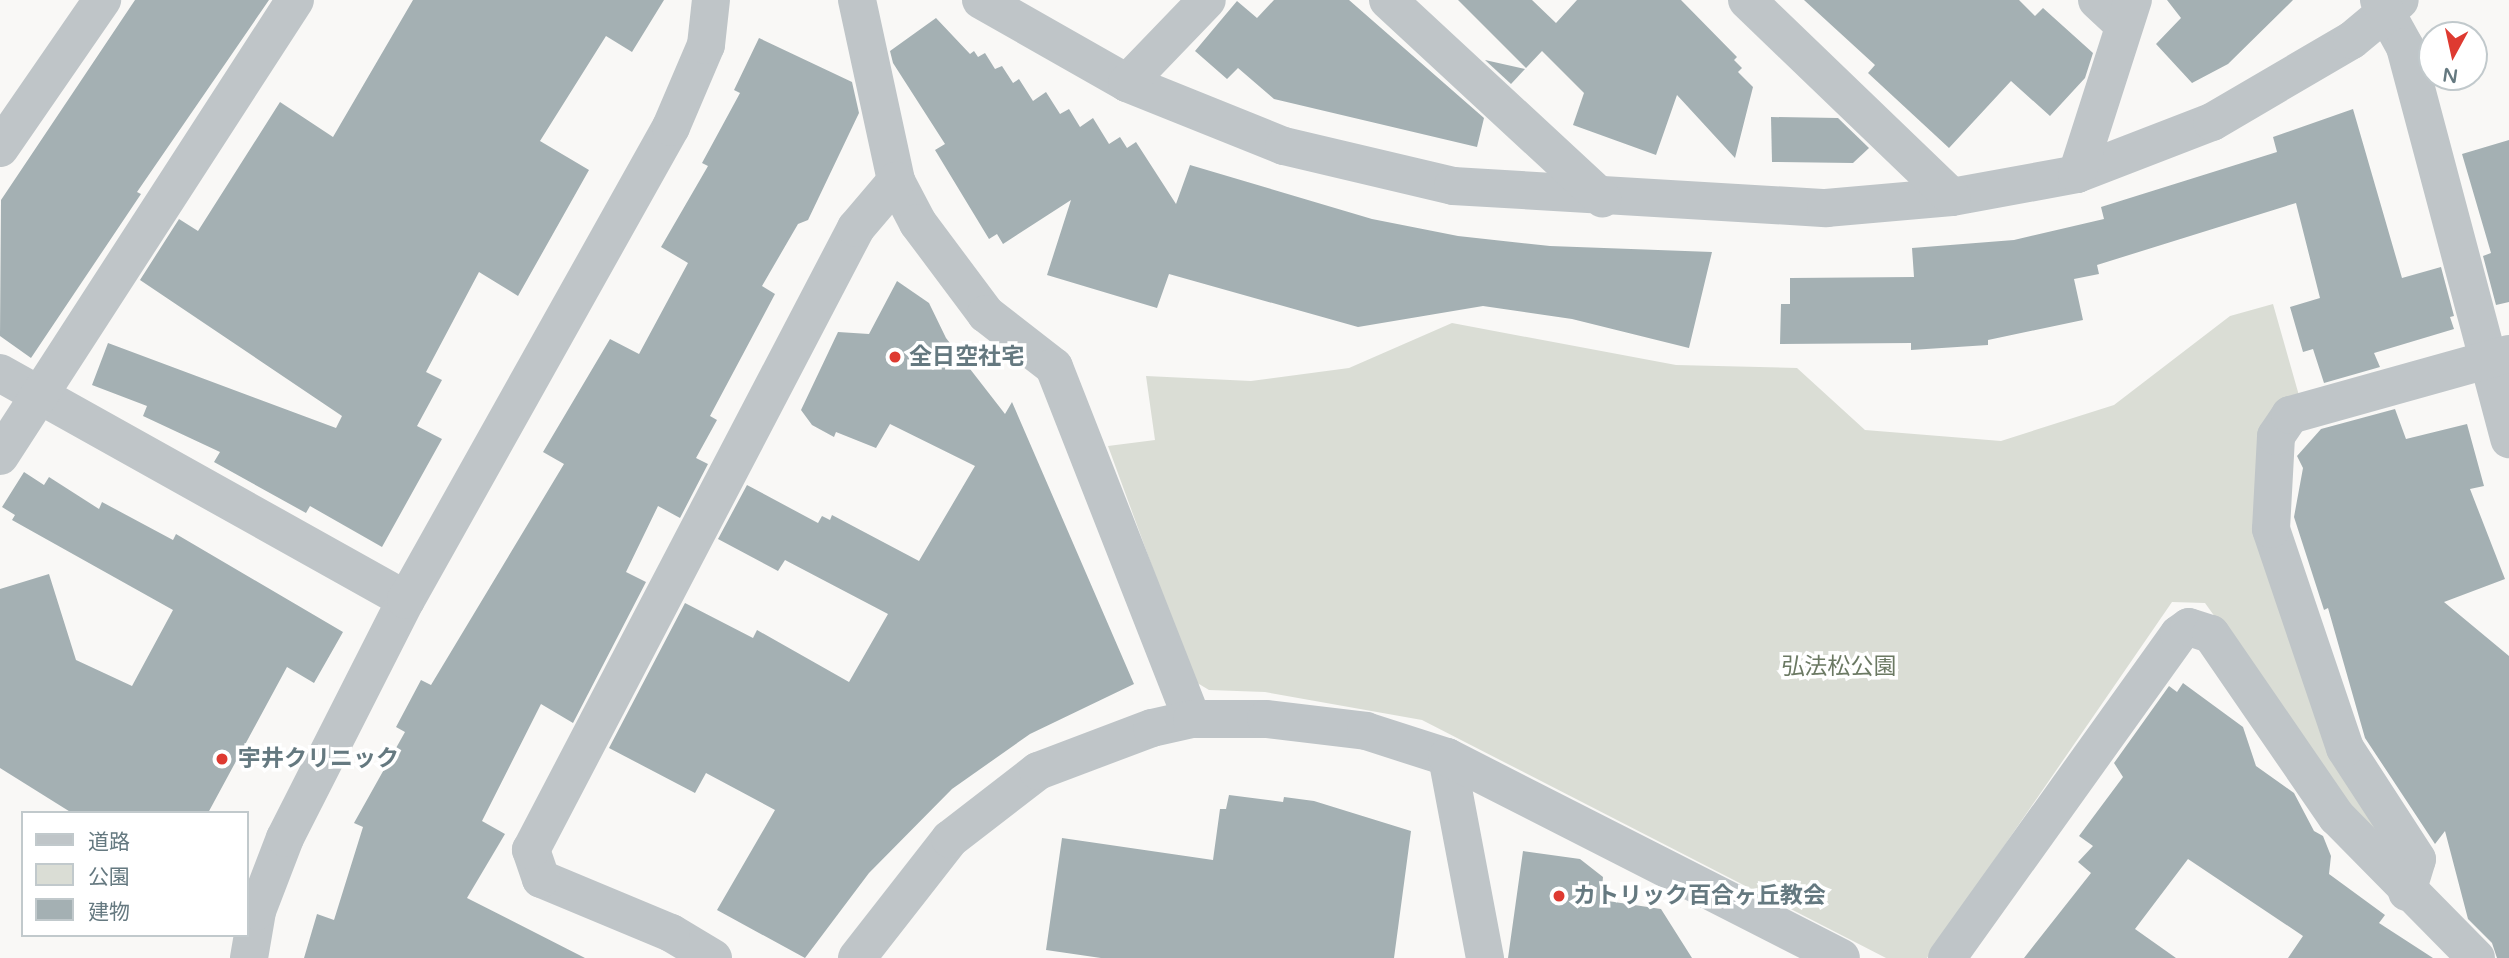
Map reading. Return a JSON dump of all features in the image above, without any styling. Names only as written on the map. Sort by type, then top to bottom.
[{"type":"street","points":[[0,148],[102,0]]},
{"type":"street","points":[[0,456],[295,0]]},
{"type":"street","points":[[249,958],[257,911],[285,838],[406,600],[671,127],[706,46],[711,0]]},
{"type":"street","points":[[857,0],[896,181],[918,223],[986,314],[1055,367],[1192,719]]},
{"type":"street","points":[[981,0],[1127,83],[1297,149],[1453,186],[1602,198],[1826,208],[1952,197],[2077,174],[2212,122],[2352,40],[2389,4],[2405,47],[2499,357],[2509,439]]},
{"type":"street","points":[[1127,83],[1207,0]]},
{"type":"street","points":[[1388,0],[1602,198]]},
{"type":"street","points":[[1747,0],[1952,197]]},
{"type":"street","points":[[2077,174],[2118,9]]},
{"type":"street","points":[[713,958],[671,933],[541,879],[531,850],[856,228],[896,181]]},
{"type":"street","points":[[2407,892],[2417,859],[2344,748],[2271,529],[2276,436],[2290,415],[2499,357]]},
{"type":"street","points":[[0,373],[406,600]]},
{"type":"street","points":[[1947,958],[2179,634],[2189,627],[2211,635],[2337,817],[2407,892],[2476,958]]},
{"type":"street","points":[[857,958],[950,839],[1038,771],[1152,728],[1192,719],[1266,719],[1366,731],[1447,757],[1841,958]]},
{"type":"street","points":[[1447,757],[1485,958]]},
{"type":"green space","name":"弘法松公園","points":[[2273,304],[2300,399],[2258,514],[2394,849],[2359,818],[2205,603],[2172,602],[1927,958],[1886,958],[1422,720],[1265,692],[1209,690],[1194,681],[1108,446],[1155,440],[1146,376],[1251,381],[1349,368],[1452,323],[1676,365],[1797,368],[1865,430],[2001,441],[2114,405],[2230,316]]},
{"type":"building","points":[[135,0],[269,0],[137,192],[141,194],[31,358],[0,336],[1,200]]},
{"type":"building","points":[[413,0],[664,0],[632,52],[606,36],[540,141],[589,170],[518,296],[479,272],[426,372],[442,380],[417,426],[442,439],[382,547],[310,506],[306,513],[214,462],[220,452],[143,416],[147,406],[92,385],[108,343],[336,428],[342,416],[140,280],[179,219],[198,231],[280,102],[333,137]]},
{"type":"building","points":[[1274,0],[1349,0],[1484,118],[1477,147],[1274,99],[1238,68],[1227,79],[1195,51],[1237,1],[1257,18]]},
{"type":"building","points":[[1458,0],[1532,0],[1556,23],[1577,0],[1681,0],[1737,57],[1734,60],[1742,68],[1738,72],[1753,87],[1735,158],[1677,95],[1656,155],[1573,125],[1584,93],[1542,51],[1526,68]]},
{"type":"building","points":[[1804,0],[2019,0],[2035,16],[2043,8],[2093,53],[2085,78],[2050,116],[2011,81],[1949,148],[1868,73],[1875,65]]},
{"type":"building","points":[[2167,0],[2293,0],[2228,64],[2192,83],[2156,44],[2181,18]]},
{"type":"building","points":[[936,18],[970,54],[974,51],[978,57],[985,53],[995,69],[1002,66],[1013,83],[1019,79],[1033,101],[1046,92],[1060,114],[1069,109],[1080,127],[1093,118],[1109,144],[1120,137],[1127,148],[1136,142],[1176,204],[1190,165],[1372,219],[1458,236],[1550,246],[1712,252],[1689,348],[1572,319],[1483,306],[1358,327],[1169,274],[1157,308],[1047,275],[1071,200],[1003,244],[997,234],[989,239],[935,150],[945,144],[893,63],[890,51]]},
{"type":"building","points":[[759,38],[852,82],[859,113],[808,220],[798,224],[762,286],[775,294],[710,416],[717,420],[696,458],[708,464],[680,518],[658,506],[626,572],[646,582],[573,723],[541,704],[482,821],[505,834],[467,898],[585,958],[304,958],[317,914],[334,920],[363,827],[354,823],[405,732],[396,727],[421,680],[431,685],[564,464],[543,452],[610,339],[639,354],[688,263],[661,247],[708,166],[702,163],[740,93],[734,90]]},
{"type":"building","points":[[1485,60],[1525,69],[1511,84]]},
{"type":"building","points":[[2353,109],[2402,278],[2441,267],[2454,316],[2450,317],[2454,329],[2374,353],[2380,367],[2324,383],[2313,349],[2303,352],[2290,307],[2320,298],[2296,203],[2097,265],[2099,274],[2074,279],[2083,320],[1988,340],[1988,345],[1911,350],[1911,343],[1780,344],[1781,304],[1790,304],[1790,278],[1914,277],[1912,248],[2014,240],[2104,219],[2101,207],[2277,152],[2273,137]]},
{"type":"building","points":[[1771,117],[1838,118],[1869,148],[1853,163],[1772,162]]},
{"type":"building","points":[[2509,140],[2509,302],[2496,305],[2483,256],[2491,253],[2462,154]]},
{"type":"building","points":[[897,281],[929,303],[946,338],[1005,414],[1012,402],[1134,684],[1030,734],[952,789],[869,873],[805,958],[717,910],[775,810],[706,773],[695,793],[609,748],[685,603],[753,638],[757,630],[849,682],[888,614],[785,560],[778,571],[718,539],[747,485],[818,523],[822,516],[830,520],[832,515],[919,561],[975,466],[890,424],[876,448],[836,432],[834,437],[812,425],[801,410],[838,332],[869,334]]},
{"type":"building","points":[[2395,409],[2406,439],[2467,424],[2484,486],[2470,489],[2505,579],[2444,602],[2509,656],[2509,958],[2497,958],[2492,943],[2468,919],[2445,831],[2435,844],[2365,738],[2328,608],[2324,610],[2294,517],[2303,468],[2297,456],[2321,429]]},
{"type":"building","points":[[24,472],[44,485],[49,477],[99,509],[102,502],[173,540],[176,534],[343,632],[314,683],[287,667],[209,811],[69,811],[0,768],[0,589],[49,574],[76,660],[132,686],[173,610],[12,520],[15,515],[2,507]]},
{"type":"building","points":[[2183,683],[2243,727],[2256,766],[2294,793],[2314,831],[2323,836],[2331,856],[2329,874],[2385,915],[2379,923],[2433,958],[2288,958],[2303,936],[2188,859],[2135,929],[2176,958],[2024,958],[2091,873],[2078,862],[2093,846],[2079,836],[2123,777],[2114,763],[2169,686],[2177,692]]},
{"type":"building","points":[[1229,795],[1283,802],[1284,797],[1314,801],[1411,831],[1394,958],[1101,958],[1046,950],[1062,838],[1213,860],[1220,809],[1226,809]]},
{"type":"building","points":[[1523,851],[1580,859],[1603,877],[1601,900],[1661,909],[1692,958],[1508,958]]},
{"type":"place","name":"全日空社宅","points":[[895,357]]},
{"type":"place","name":"宇井クリニック","points":[[222,759]]},
{"type":"place","name":"カトリック百合ヶ丘教会","points":[[1559,896]]}]
